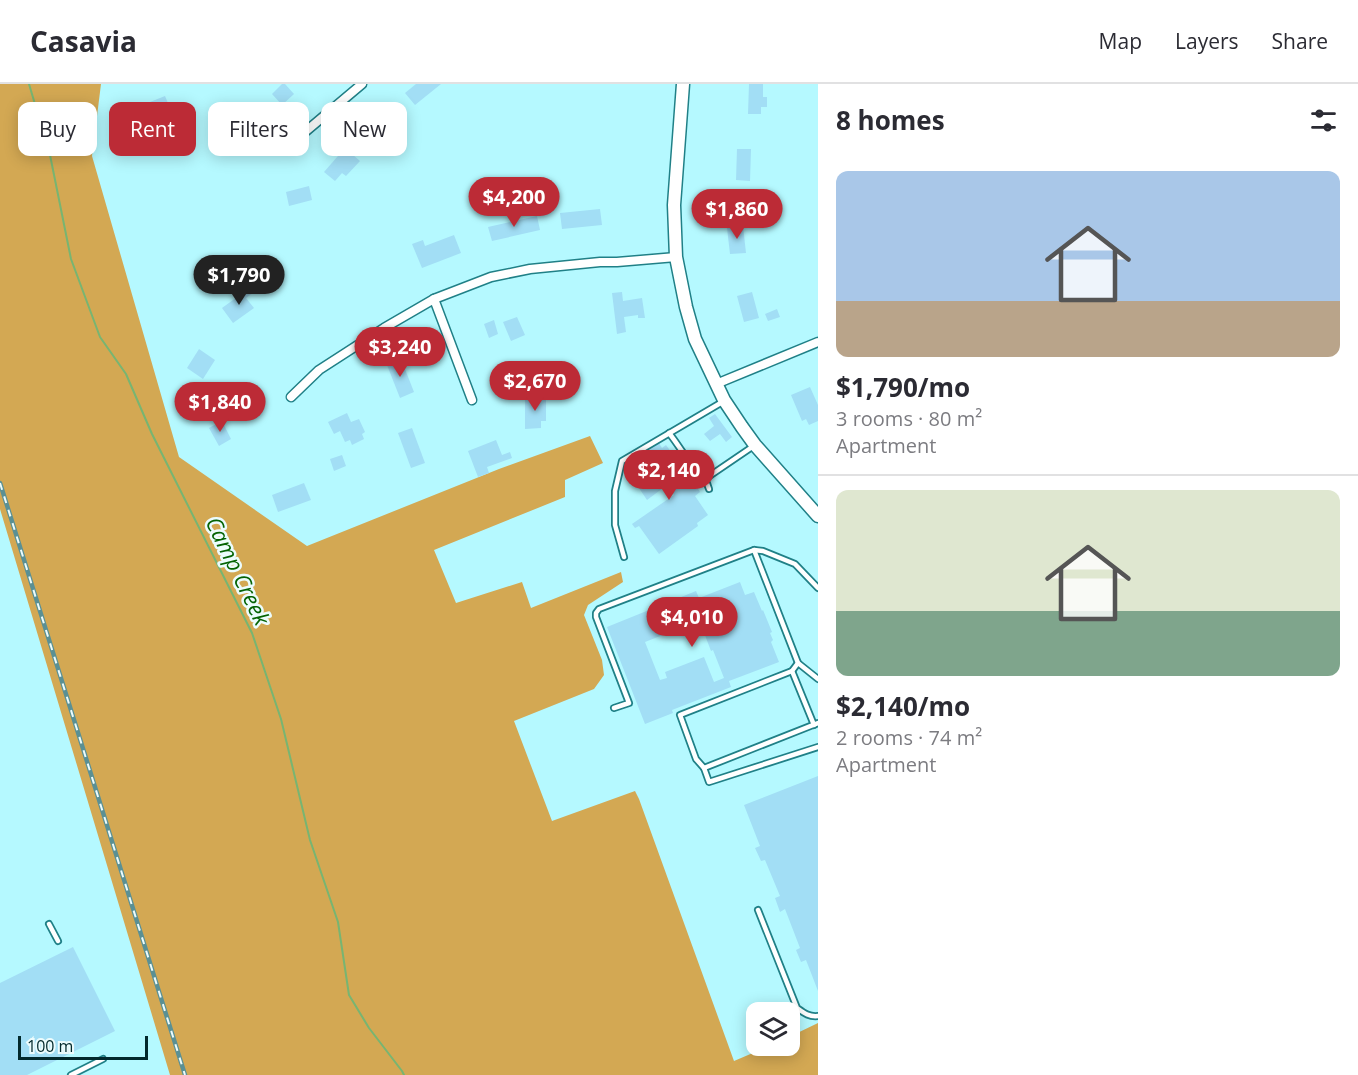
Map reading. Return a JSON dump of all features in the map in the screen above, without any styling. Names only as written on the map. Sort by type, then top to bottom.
[{"type":"main road","points":[[683,84],[674,205],[676,257],[695,339],[724,400],[755,445],[818,516]]},
{"type":"street","points":[[309,129],[362,84]]},
{"type":"street","points":[[291,397],[319,370],[384,328],[434,299],[491,277],[530,269],[676,257]]},
{"type":"street","points":[[434,299],[472,400]]},
{"type":"street","points":[[716,384],[818,342]]},
{"type":"lane","points":[[624,557],[615,525],[615,491],[622,462],[724,400]]},
{"type":"lane","points":[[669,433],[693,466],[702,474],[709,489]]},
{"type":"lane","points":[[705,479],[755,445]]},
{"type":"lane","points":[[614,708],[629,703],[596,617],[599,609],[754,550],[763,551],[795,564],[818,588]]},
{"type":"lane","points":[[754,550],[798,663],[818,679]]},
{"type":"lane","points":[[798,663],[792,671],[680,714],[696,759],[704,768],[709,782],[818,747]]},
{"type":"lane","points":[[704,768],[816,724],[792,671]]},
{"type":"lane","points":[[758,910],[797,1008],[812,1017],[818,1016]]},
{"type":"lane","points":[[50,924],[58,941]]},
{"type":"lane","points":[[71,1075],[103,1059]]},
{"type":"shaded area","points":[[0,84],[101,84],[97,116],[97,102],[18,102],[18,156],[92,156],[179,457],[307,546],[499,469],[590,436],[603,463],[565,480],[565,497],[434,550],[456,603],[522,582],[531,608],[621,572],[623,582],[588,605],[584,615],[602,660],[604,675],[594,689],[514,721],[552,821],[635,791],[734,1061],[746,1056],[800,1056],[800,1032],[818,1023],[818,1075],[170,1075],[0,509]]},
{"type":"building","points":[[282,84],[285,84],[294,94],[285,102],[279,102],[272,94]]},
{"type":"building","points":[[416,84],[441,84],[415,105],[405,93]]},
{"type":"building","points":[[749,84],[763,84],[763,97],[767,97],[767,107],[761,107],[761,114],[748,114]]},
{"type":"building","points":[[165,96],[168,102],[150,102]]},
{"type":"building","points":[[737,149],[751,149],[750,181],[736,180]]},
{"type":"building","points":[[338,156],[354,156],[360,161],[346,176],[342,173],[335,181],[324,172]]},
{"type":"building","points":[[309,186],[312,200],[289,206],[286,192]]},
{"type":"building","points":[[600,209],[602,225],[562,229],[560,213]]},
{"type":"building","points":[[537,216],[540,230],[492,241],[488,227]]},
{"type":"building","points":[[743,226],[746,253],[730,254],[727,228]]},
{"type":"building","points":[[454,235],[461,253],[422,268],[412,244],[423,240],[425,246]]},
{"type":"building","points":[[251,287],[254,292],[246,298],[254,308],[233,323],[222,308]]},
{"type":"building","points":[[622,292],[623,301],[642,298],[645,318],[638,318],[638,315],[624,317],[626,332],[617,334],[612,293]]},
{"type":"building","points":[[752,292],[759,318],[744,322],[737,296]]},
{"type":"building","points":[[777,309],[780,317],[768,321],[765,314]]},
{"type":"building","points":[[517,317],[525,335],[511,341],[503,322]]},
{"type":"building","points":[[494,320],[498,334],[489,338],[484,324]]},
{"type":"building","points":[[199,349],[215,360],[203,379],[187,368]]},
{"type":"building","points":[[401,359],[414,392],[400,398],[387,365]]},
{"type":"building","points":[[810,387],[818,405],[818,421],[809,425],[806,419],[802,421],[791,395]]},
{"type":"building","points":[[525,396],[546,396],[546,421],[541,421],[541,428],[525,429]]},
{"type":"building","points":[[347,413],[351,422],[359,419],[365,432],[362,434],[364,439],[352,445],[350,440],[345,442],[340,431],[334,434],[328,422]]},
{"type":"building","points":[[715,414],[732,437],[726,442],[720,434],[710,441],[704,434],[714,426],[709,418]]},
{"type":"building","points":[[222,421],[231,439],[219,446],[209,428]]},
{"type":"building","points":[[412,428],[425,463],[411,468],[398,433]]},
{"type":"building","points":[[496,440],[502,455],[510,452],[512,458],[487,467],[489,473],[478,477],[468,451]]},
{"type":"building","points":[[659,443],[662,448],[666,445],[693,482],[702,476],[705,481],[697,487],[700,492],[695,496],[708,515],[697,523],[698,526],[659,554],[639,526],[635,528],[632,524],[674,495],[667,485],[647,500],[635,482],[655,467],[645,453]]},
{"type":"building","points":[[342,455],[346,466],[334,471],[330,459]]},
{"type":"building","points":[[304,483],[311,500],[278,512],[272,495]]},
{"type":"building","points":[[740,582],[745,595],[754,592],[772,632],[770,633],[773,640],[771,642],[779,662],[729,681],[731,687],[672,710],[673,713],[645,724],[607,627],[696,591],[699,598]],"holes":[[[701,620],[705,629],[703,630],[711,651],[713,650],[724,678],[714,682],[704,657],[665,672],[667,678],[660,680],[645,642]]]},
{"type":"building","points":[[818,776],[818,991],[806,960],[801,962],[796,950],[800,948],[785,909],[780,912],[775,898],[780,896],[765,860],[761,861],[755,848],[760,846],[744,805]]},
{"type":"building","points":[[73,947],[115,1031],[27,1075],[0,1075],[0,983]]},
{"type":"waterway","name":"Camp Creek","points":[[29,84],[50,155],[71,259],[100,337],[126,374],[152,434],[252,633],[281,719],[310,840],[338,922],[349,995],[369,1028],[404,1075]]},
{"type":"railway","points":[[0,483],[185,1075]]}]
